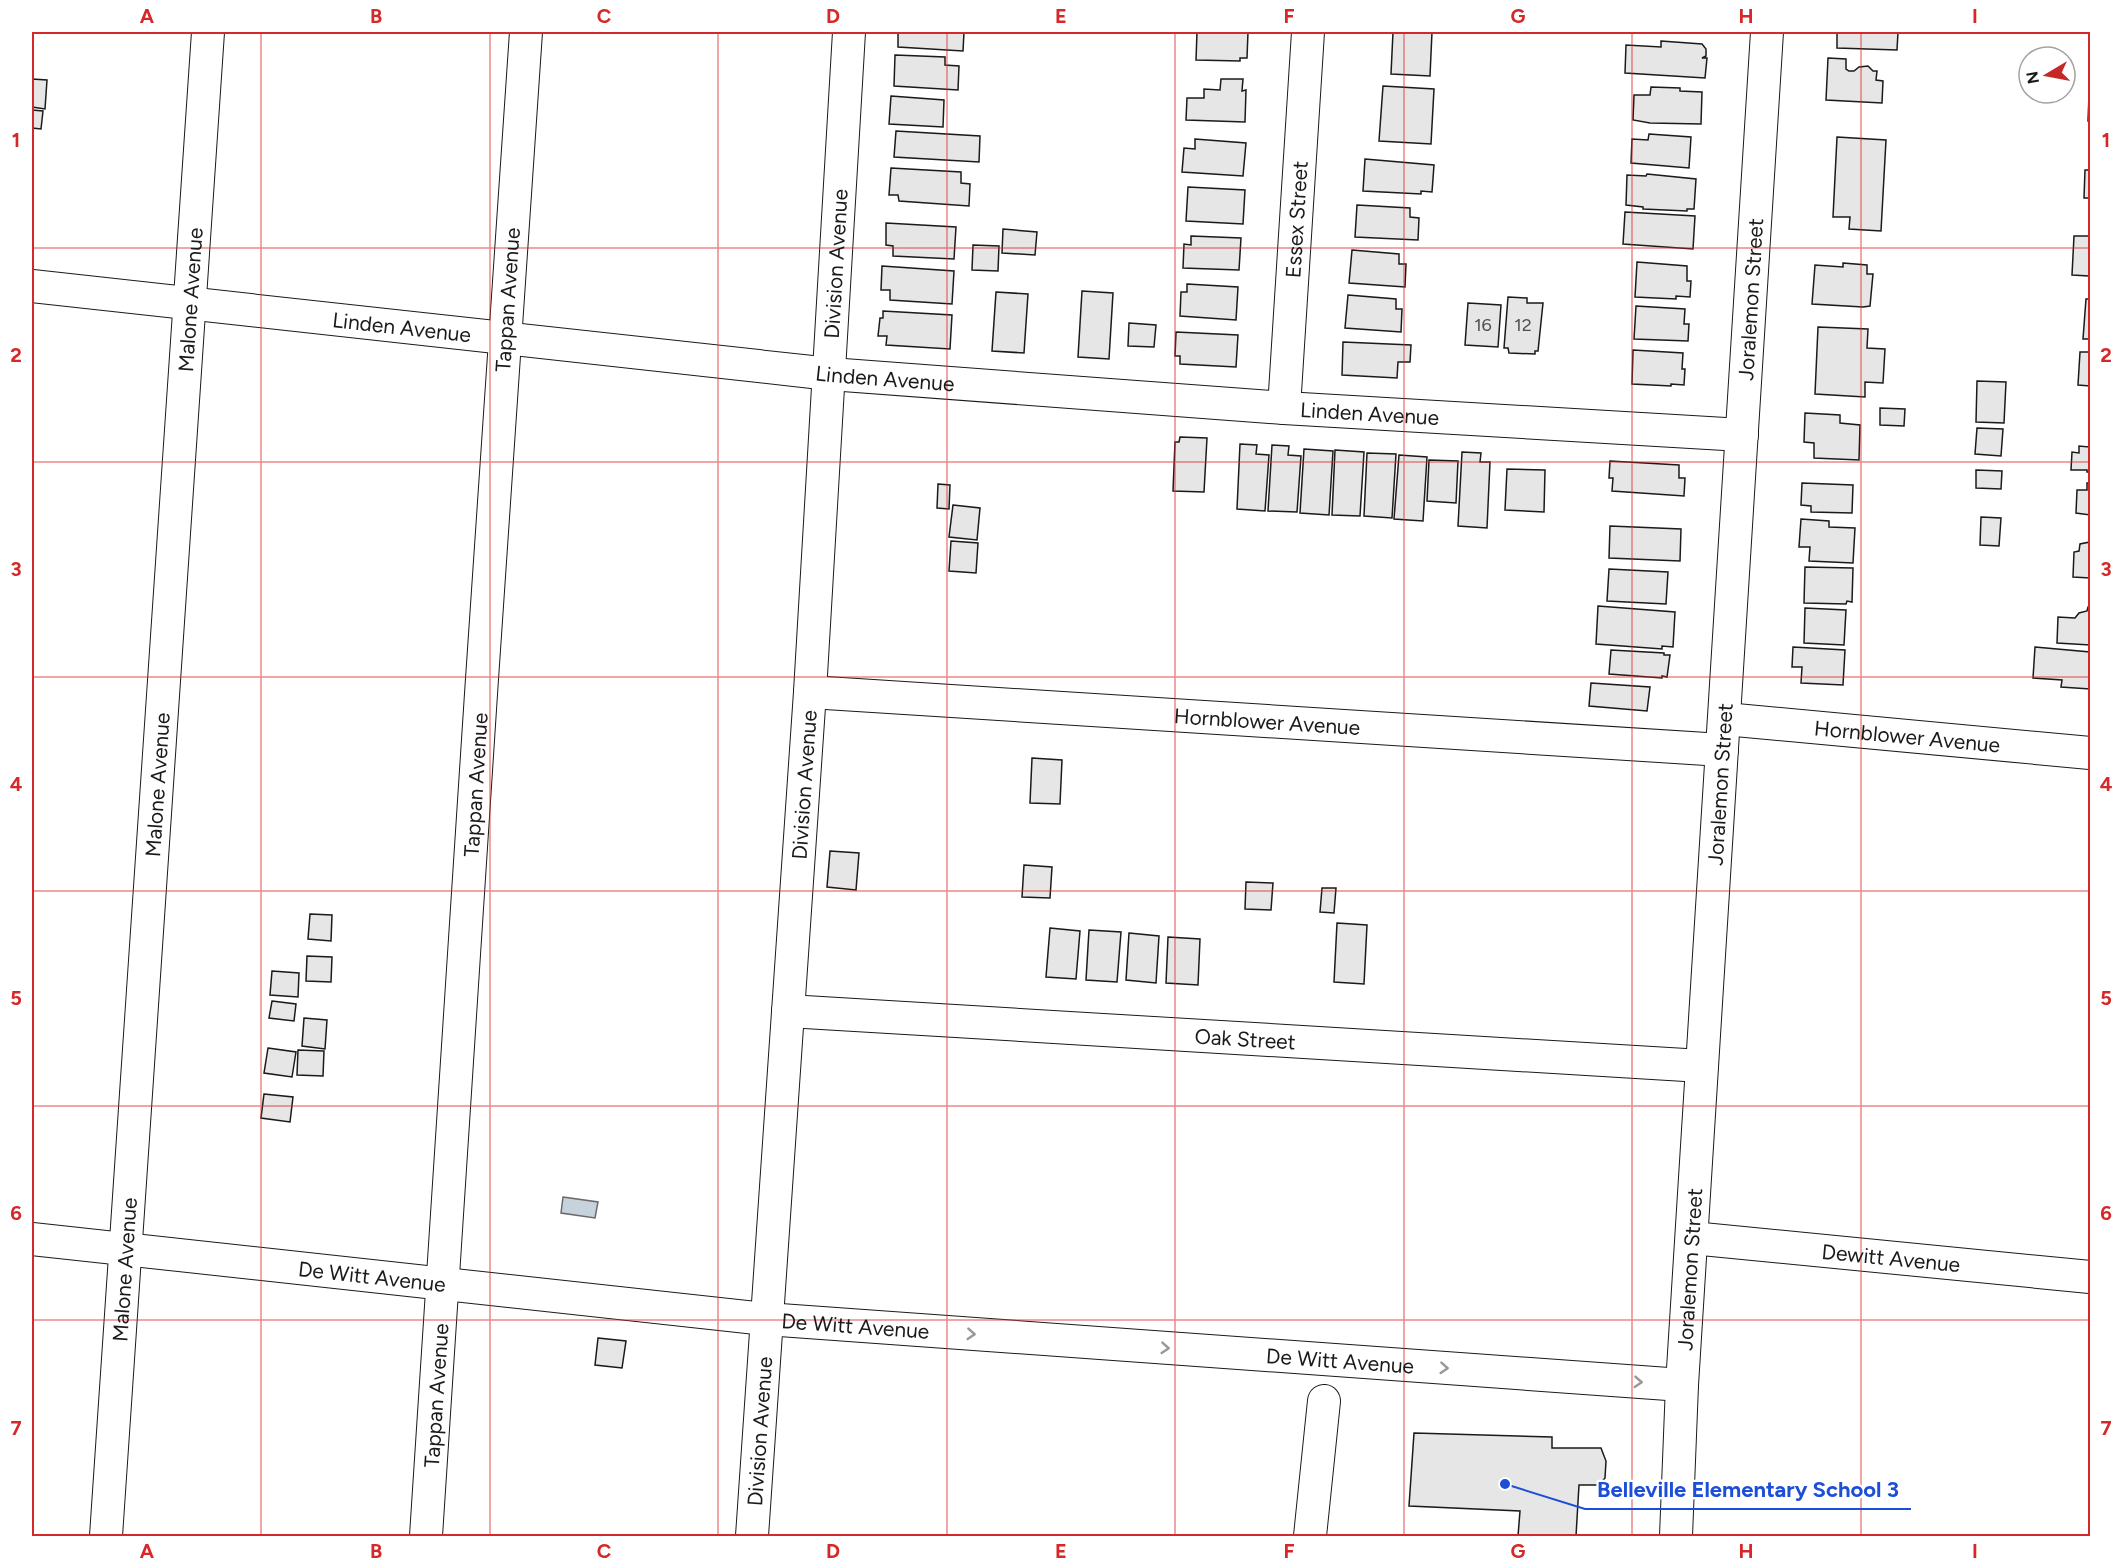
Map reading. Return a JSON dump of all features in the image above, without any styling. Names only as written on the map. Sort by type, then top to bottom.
[{"type":"street","name":"Malone Avenue","points":[[106,1536],[208,32]]},
{"type":"street","name":"Tappan Avenue","points":[[426,1536],[503,339],[526,32]]},
{"type":"street","name":"Division Avenue","points":[[752,1536],[810,692],[849,32]]},
{"type":"street","name":"Essex Street","points":[[1284,408],[1308,32]]},
{"type":"street","name":"Joralemon Street","points":[[1676,1536],[1682,1385],[1767,32]]},
{"type":"street","name":"Linden Avenue","points":[[32,286],[830,374],[1284,408],[1742,435]]},
{"type":"street","name":"Hornblower Avenue","points":[[810,692],[1722,750]]},
{"type":"street","name":"Hornblower Avenue","points":[[1725,719],[2091,753]]},
{"type":"street","name":"Oak Street","points":[[788,1011],[1702,1066]]},
{"type":"street","name":"Dewitt Avenue","points":[[1692,1238],[2091,1276]]},
{"type":"street","name":"De Witt Avenue","points":[[32,1239],[766,1319],[1682,1385]]},
{"type":"street","points":[[1310,1536],[1324,1401]]},
{"type":"shaded area","points":[[563,1197],[598,1202],[595,1218],[561,1213]]},
{"type":"building","points":[[898,32],[964,32],[963,51],[898,47]]},
{"type":"building","points":[[1197,32],[1248,32],[1247,58],[1240,58],[1240,61],[1196,60]]},
{"type":"building","points":[[1393,32],[1432,32],[1430,76],[1391,74]]},
{"type":"building","points":[[1824,32],[1898,32],[1897,50],[1837,48],[1837,33]]},
{"type":"building","points":[[1661,41],[1702,44],[1706,49],[1706,56],[1702,58],[1707,58],[1705,78],[1625,73],[1626,45],[1661,47]]},
{"type":"building","points":[[895,55],[945,57],[945,65],[959,66],[958,90],[894,86]]},
{"type":"building","points":[[1828,58],[1846,59],[1846,69],[1849,71],[1868,66],[1873,71],[1877,71],[1876,80],[1883,81],[1882,103],[1826,100]]},
{"type":"building","points":[[32,79],[47,80],[45,109],[32,107]]},
{"type":"building","points":[[1221,79],[1243,79],[1242,91],[1246,90],[1245,122],[1186,120],[1187,98],[1204,98],[1204,89],[1220,90]]},
{"type":"building","points":[[1383,86],[1434,89],[1431,144],[1379,141]]},
{"type":"building","points":[[1651,87],[1680,88],[1680,91],[1702,92],[1701,124],[1650,123],[1633,120],[1634,95],[1650,95]]},
{"type":"building","points":[[2089,95],[2090,121],[2088,121]]},
{"type":"building","points":[[891,96],[944,100],[943,127],[889,124]]},
{"type":"building","points":[[32,110],[43,111],[41,129],[32,128]]},
{"type":"building","points":[[896,131],[980,136],[979,162],[894,157]]},
{"type":"building","points":[[1649,134],[1691,137],[1689,168],[1631,163],[1632,139],[1648,140]]},
{"type":"building","points":[[1837,137],[1886,140],[1881,231],[1849,229],[1850,217],[1833,217]]},
{"type":"building","points":[[1195,139],[1246,143],[1243,176],[1182,172],[1184,148],[1195,149]]},
{"type":"building","points":[[1365,159],[1434,165],[1432,192],[1421,191],[1421,194],[1363,191]]},
{"type":"building","points":[[891,168],[961,172],[961,183],[970,184],[969,206],[899,201],[898,195],[889,195]]},
{"type":"building","points":[[2085,170],[2090,170],[2090,198],[2084,198]]},
{"type":"building","points":[[1647,174],[1696,179],[1694,209],[1687,209],[1687,211],[1643,209],[1643,207],[1626,205],[1627,175],[1646,176]]},
{"type":"building","points":[[1188,187],[1245,190],[1243,224],[1186,221]]},
{"type":"building","points":[[1357,205],[1410,208],[1410,217],[1419,218],[1418,240],[1355,237]]},
{"type":"building","points":[[1625,212],[1695,216],[1693,249],[1623,244]]},
{"type":"building","points":[[886,223],[956,227],[954,259],[893,256],[893,246],[886,245]]},
{"type":"building","points":[[1003,229],[1037,232],[1035,255],[1002,253]]},
{"type":"building","points":[[2089,234],[2090,278],[2089,276],[2072,275],[2074,236],[2089,236]]},
{"type":"building","points":[[1191,236],[1241,238],[1239,270],[1183,268],[1184,244],[1191,245]]},
{"type":"building","points":[[973,245],[999,246],[998,271],[972,270]]},
{"type":"building","points":[[1352,250],[1399,254],[1399,264],[1406,264],[1405,287],[1349,283]]},
{"type":"building","points":[[1637,262],[1687,266],[1687,281],[1691,281],[1690,297],[1676,296],[1676,299],[1635,297]]},
{"type":"building","points":[[1843,263],[1867,265],[1867,274],[1873,274],[1870,306],[1812,304],[1815,265],[1843,267]]},
{"type":"building","points":[[882,266],[954,271],[952,304],[890,300],[890,290],[881,290]]},
{"type":"building","points":[[1187,284],[1238,287],[1236,320],[1180,316],[1181,292],[1187,292]]},
{"type":"building","points":[[1082,291],[1113,293],[1109,359],[1078,357]]},
{"type":"building","points":[[996,292],[1028,294],[1024,353],[992,351]]},
{"type":"building","points":[[1348,295],[1396,299],[1396,309],[1402,309],[1401,332],[1345,328]]},
{"type":"building","points":[[1508,297],[1527,298],[1527,303],[1543,303],[1538,351],[1535,351],[1535,354],[1509,353],[1508,348],[1504,348]]},
{"type":"building","points":[[2086,299],[2090,299],[2090,339],[2083,339]]},
{"type":"building","points":[[1468,303],[1501,305],[1498,347],[1465,345]]},
{"type":"building","points":[[1636,306],[1685,309],[1684,324],[1689,324],[1688,341],[1634,339]]},
{"type":"building","points":[[883,311],[952,315],[950,349],[886,345],[887,336],[878,336]]},
{"type":"building","points":[[1129,323],[1156,325],[1154,347],[1128,346]]},
{"type":"building","points":[[1818,327],[1868,329],[1867,348],[1885,349],[1883,383],[1865,382],[1865,397],[1815,394]]},
{"type":"building","points":[[1176,332],[1238,335],[1236,367],[1180,364],[1180,356],[1175,356]]},
{"type":"building","points":[[1343,342],[1411,345],[1410,362],[1398,362],[1397,378],[1342,375]]},
{"type":"building","points":[[1633,350],[1683,353],[1684,385],[1632,384]]},
{"type":"building","points":[[2080,352],[2090,352],[2090,386],[2078,385]]},
{"type":"building","points":[[1977,381],[2006,382],[2004,423],[1976,422]]},
{"type":"building","points":[[1880,408],[1905,409],[1904,426],[1880,425]]},
{"type":"building","points":[[1805,413],[1840,415],[1840,423],[1860,425],[1859,460],[1814,458],[1814,443],[1804,442]]},
{"type":"building","points":[[1977,428],[2003,429],[2001,456],[1975,454]]},
{"type":"building","points":[[1180,437],[1207,438],[1204,492],[1173,491],[1175,442],[1179,442]]},
{"type":"building","points":[[2089,439],[2090,472],[2071,470],[2072,452],[2079,453],[2079,446],[2089,447]]},
{"type":"building","points":[[1240,444],[1257,445],[1256,454],[1269,455],[1265,511],[1237,509]]},
{"type":"building","points":[[1272,445],[1289,446],[1288,455],[1301,456],[1297,512],[1268,511]]},
{"type":"building","points":[[1304,449],[1333,451],[1329,515],[1300,513]]},
{"type":"building","points":[[1335,450],[1364,452],[1360,516],[1332,515]]},
{"type":"building","points":[[1462,452],[1481,453],[1480,462],[1490,462],[1487,528],[1458,526]]},
{"type":"building","points":[[1367,453],[1396,454],[1392,518],[1364,516]]},
{"type":"building","points":[[1399,455],[1427,457],[1423,521],[1394,519]]},
{"type":"building","points":[[1429,460],[1458,461],[1456,503],[1427,501]]},
{"type":"building","points":[[1610,461],[1679,465],[1679,478],[1685,478],[1684,496],[1612,491],[1613,478],[1609,478]]},
{"type":"building","points":[[1507,469],[1545,470],[1544,512],[1505,510]]},
{"type":"building","points":[[1976,470],[2002,471],[2001,489],[1976,488]]},
{"type":"building","points":[[1802,483],[1853,485],[1852,513],[1811,512],[1811,506],[1801,505]]},
{"type":"building","points":[[2087,483],[2090,483],[2090,515],[2076,513],[2077,490],[2087,490]]},
{"type":"building","points":[[938,484],[950,485],[949,509],[937,508]]},
{"type":"building","points":[[953,505],[980,508],[977,540],[949,537]]},
{"type":"building","points":[[1981,517],[2001,518],[1999,546],[1980,545]]},
{"type":"building","points":[[1801,519],[1829,521],[1829,527],[1855,528],[1853,563],[1809,561],[1810,547],[1799,547]]},
{"type":"building","points":[[1610,526],[1681,529],[1680,561],[1609,558]]},
{"type":"building","points":[[951,541],[978,543],[976,573],[949,571]]},
{"type":"building","points":[[2090,542],[2090,578],[2073,577],[2074,552],[2079,551],[2080,544]]},
{"type":"building","points":[[1805,567],[1853,568],[1852,602],[1847,601],[1846,604],[1804,603]]},
{"type":"building","points":[[1609,569],[1668,572],[1666,604],[1607,601]]},
{"type":"building","points":[[1598,606],[1675,612],[1673,647],[1662,646],[1662,649],[1596,644]]},
{"type":"building","points":[[2090,607],[2090,645],[2057,643],[2058,617],[2075,618],[2079,613],[2087,611]]},
{"type":"building","points":[[1805,608],[1846,610],[1844,645],[1804,643]]},
{"type":"building","points":[[1793,647],[1845,650],[1843,685],[1801,683],[1802,667],[1792,667]]},
{"type":"building","points":[[2035,647],[2090,652],[2090,689],[2061,687],[2062,680],[2033,678]]},
{"type":"building","points":[[1611,650],[1670,655],[1667,677],[1609,674]]},
{"type":"building","points":[[1591,683],[1650,687],[1647,711],[1589,706]]},
{"type":"building","points":[[1032,758],[1062,760],[1060,804],[1030,803]]},
{"type":"building","points":[[830,851],[859,853],[856,890],[827,887]]},
{"type":"building","points":[[1024,865],[1052,867],[1050,898],[1022,897]]},
{"type":"building","points":[[1246,882],[1273,883],[1271,910],[1245,909]]},
{"type":"building","points":[[1322,888],[1336,888],[1334,913],[1320,912]]},
{"type":"building","points":[[310,914],[332,915],[331,941],[308,939]]},
{"type":"building","points":[[1337,923],[1367,925],[1364,984],[1334,982]]},
{"type":"building","points":[[1050,928],[1080,931],[1076,979],[1046,977]]},
{"type":"building","points":[[1089,930],[1121,932],[1117,982],[1086,980]]},
{"type":"building","points":[[1129,933],[1159,936],[1156,983],[1126,980]]},
{"type":"building","points":[[1168,937],[1200,939],[1198,985],[1166,983]]},
{"type":"building","points":[[307,956],[332,957],[331,982],[306,981]]},
{"type":"building","points":[[272,971],[299,973],[298,997],[270,995]]},
{"type":"building","points":[[272,1001],[296,1004],[294,1021],[269,1018]]},
{"type":"building","points":[[304,1018],[327,1020],[325,1049],[302,1046]]},
{"type":"building","points":[[268,1048],[296,1052],[292,1077],[264,1073]]},
{"type":"building","points":[[298,1050],[324,1051],[323,1076],[297,1075]]},
{"type":"building","points":[[264,1094],[293,1097],[290,1122],[261,1118]]},
{"type":"building","points":[[598,1338],[626,1341],[622,1368],[595,1365]]},
{"type":"building","points":[[1414,1433],[1552,1437],[1552,1448],[1601,1448],[1606,1461],[1605,1478],[1599,1485],[1579,1485],[1576,1536],[1518,1536],[1520,1511],[1409,1506]]},
{"type":"place","name":"Belleville Elementary School 3","points":[[1505,1484]]}]
